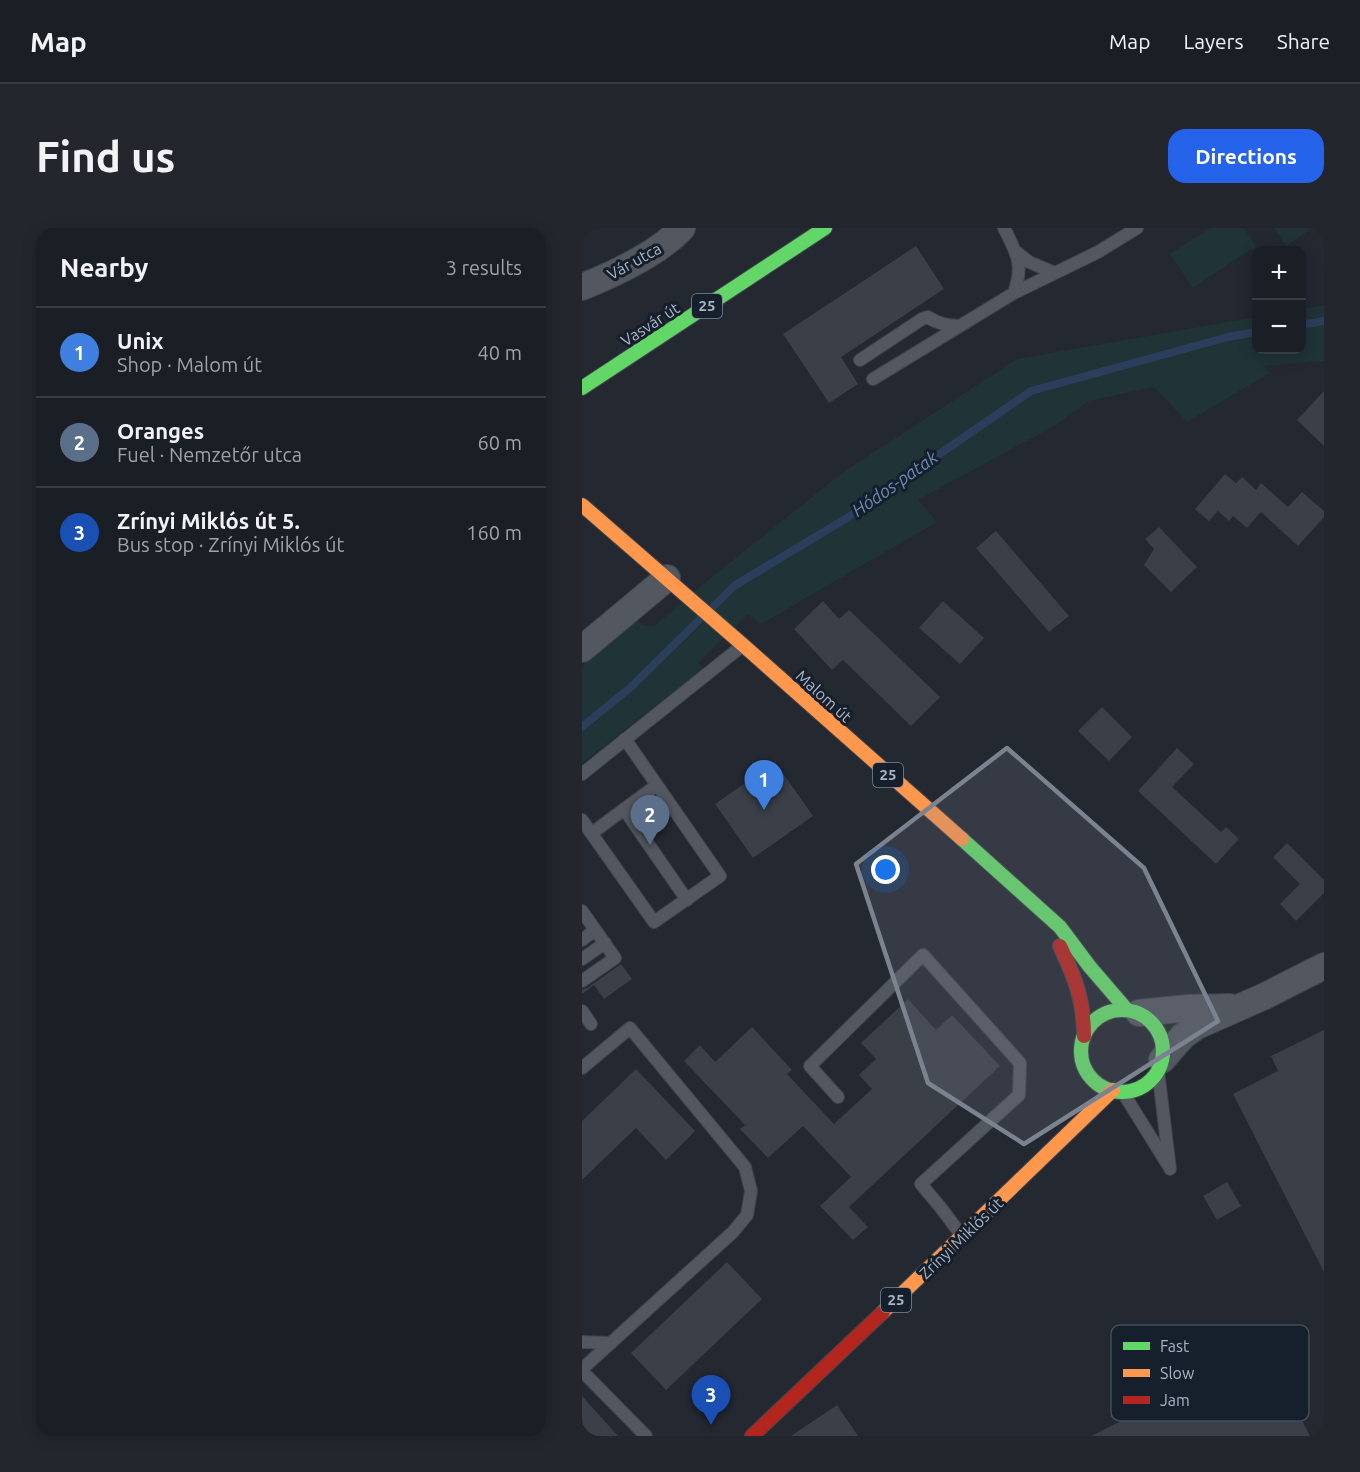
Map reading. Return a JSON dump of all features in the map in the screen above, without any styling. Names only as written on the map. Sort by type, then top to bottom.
[{"type":"main road","name":"Vasvár út","points":[[584,387],[825,228]]},
{"type":"main road","name":"Malom út","points":[[582,505],[1044,912],[1060,927],[1090,967],[1133,1012]]},
{"type":"main road","name":"Malom út","points":[[1044,912],[1073,974],[1083,1010],[1084,1036]]},
{"type":"main road","points":[[1084,1036],[1091,1024],[1101,1016],[1114,1011],[1133,1012]]},
{"type":"main road","name":"25","points":[[1118,1091],[1133,1090],[1143,1086],[1152,1079],[1160,1065],[1163,1046],[1159,1032],[1151,1021],[1133,1012]]},
{"type":"main road","name":"25","points":[[1077,1078],[1084,1036]]},
{"type":"main road","points":[[1082,1056],[1085,1068],[1092,1078],[1102,1086],[1118,1091]]},
{"type":"main road","name":"Zrínyi Miklós út","points":[[752,1436],[1118,1091]]},
{"type":"main road","name":"Zrínyi Miklós út","points":[[1039,1163],[1066,1118]]},
{"type":"street","name":"Vár utca","points":[[582,287],[611,275],[651,252],[671,240],[682,228]]},
{"type":"street","points":[[582,649],[674,584]]},
{"type":"street","points":[[1160,1065],[1183,1036],[1197,1026],[1265,996],[1324,966]]},
{"type":"street","points":[[1133,1012],[1239,1007]]},
{"type":"lane","points":[[1004,228],[1014,247],[1019,266],[1019,279],[1014,293]]},
{"type":"lane","points":[[1014,247],[1018,228]]},
{"type":"lane","points":[[873,379],[1014,293],[1098,252],[1137,228]]},
{"type":"lane","points":[[1014,247],[1029,262],[1055,273]]},
{"type":"lane","points":[[860,360],[922,319],[928,317],[945,325],[959,326]]},
{"type":"lane","points":[[582,774],[738,641]]},
{"type":"lane","points":[[582,820],[654,922],[720,876],[625,739]]},
{"type":"lane","points":[[591,833],[657,785]]},
{"type":"lane","points":[[624,810],[687,900]]},
{"type":"lane","points":[[582,981],[615,958],[583,915]]},
{"type":"lane","points":[[582,940],[595,930]]},
{"type":"lane","points":[[582,959],[605,943]]},
{"type":"lane","points":[[838,1097],[810,1066],[923,955],[1020,1062],[1019,1095],[921,1184],[962,1237]]},
{"type":"lane","points":[[582,1011],[591,1023]]},
{"type":"lane","points":[[582,1068],[630,1028],[745,1167],[751,1191],[747,1215],[733,1232],[582,1370],[646,1436]]},
{"type":"lane","points":[[1118,1091],[1170,1169],[1160,1065]]},
{"type":"lane","points":[[582,1342],[611,1343]]},
{"type":"lane","points":[[582,1356],[597,1356]]},
{"type":"highlighted area","points":[[1007,748],[1144,868],[1218,1021],[1024,1144],[928,1083],[856,864]]},
{"type":"green space","points":[[1210,228],[1244,228],[1256,246],[1252,246],[1252,249],[1193,288],[1170,254]]},
{"type":"green space","points":[[1274,228],[1313,228],[1286,246]]},
{"type":"green space","points":[[1324,305],[1324,361],[1263,366],[1270,373],[1187,422],[1154,387],[1089,401],[1054,426],[918,500],[937,522],[761,624],[748,614],[698,663],[704,668],[582,763],[582,666],[634,621],[653,627],[842,473],[1017,359],[1252,318],[1252,354],[1306,354],[1306,308]]},
{"type":"building","points":[[916,246],[944,289],[841,357],[858,384],[829,403],[783,334]]},
{"type":"building","points":[[1324,391],[1324,446],[1297,420]]},
{"type":"building","points":[[1225,474],[1236,483],[1242,477],[1256,490],[1261,483],[1288,507],[1302,492],[1324,511],[1324,517],[1298,546],[1261,512],[1247,528],[1233,516],[1229,521],[1218,511],[1209,521],[1195,509]]},
{"type":"building","points":[[1159,527],[1197,567],[1171,592],[1144,565],[1154,549],[1145,539]]},
{"type":"building","points":[[996,531],[1069,616],[1049,632],[976,548]]},
{"type":"building","points":[[823,601],[839,619],[849,610],[940,697],[911,726],[843,660],[832,670],[794,629]]},
{"type":"building","points":[[943,601],[984,638],[960,664],[919,628]]},
{"type":"building","points":[[1102,707],[1132,737],[1109,761],[1078,731]]},
{"type":"building","points":[[1177,748],[1194,764],[1172,787],[1221,832],[1226,827],[1239,839],[1216,864],[1138,791]]},
{"type":"building","points":[[775,762],[813,816],[753,858],[715,804]]},
{"type":"building","points":[[1287,843],[1324,880],[1324,893],[1296,921],[1280,904],[1300,884],[1273,857]]},
{"type":"building","points":[[621,964],[632,979],[604,999],[594,985],[582,994],[582,989],[587,988]]},
{"type":"building","points":[[908,999],[936,1030],[952,1015],[1000,1066],[849,1207],[868,1227],[853,1240],[820,1206],[851,1177],[803,1126],[768,1158],[740,1129],[745,1125],[684,1061],[700,1045],[715,1062],[752,1027],[792,1070],[787,1074],[834,1124],[872,1089],[859,1075],[876,1059],[861,1043]]},
{"type":"building","points":[[1324,1030],[1324,1272],[1233,1094],[1278,1071],[1271,1056]]},
{"type":"building","points":[[636,1069],[695,1131],[666,1160],[636,1128],[582,1180],[582,1121]]},
{"type":"building","points":[[1227,1182],[1241,1206],[1217,1220],[1203,1196]]},
{"type":"building","points":[[727,1262],[762,1299],[666,1390],[631,1353]]},
{"type":"building","points":[[582,1396],[618,1436],[582,1436]]},
{"type":"building","points":[[837,1405],[858,1436],[791,1436]]},
{"type":"building","points":[[1121,1421],[1302,1421],[1310,1436],[1091,1436]]},
{"type":"waterway","name":"Hódos-patak","points":[[1306,324],[1324,321]]},
{"type":"waterway","name":"Hódos-patak","points":[[712,608],[734,586],[850,516],[1031,391],[1228,337],[1252,333]]},
{"type":"waterway","name":"Hódos-patak","points":[[582,727],[631,687],[701,618]]},
{"type":"traffic: fast","points":[[582,388],[825,228]]},
{"type":"traffic: fast","points":[[962,839],[1060,927],[1127,1010]]},
{"type":"traffic: fast","points":[[1122,1010],[1138,1014],[1151,1022],[1159,1035],[1163,1051],[1159,1067],[1151,1080],[1138,1088],[1122,1092],[1106,1088],[1093,1080],[1085,1067],[1081,1051],[1085,1035],[1093,1022],[1106,1014],[1122,1010]]},
{"type":"traffic: slow","points":[[582,505],[962,839]]},
{"type":"traffic: slow","points":[[883,1312],[1113,1090]]},
{"type":"traffic: jam","points":[[1060,946],[1078,990],[1084,1036]]},
{"type":"traffic: jam","points":[[752,1436],[883,1312]]},
{"type":"place","name":"Unix","points":[[764,810]]},
{"type":"place","name":"Oranges","points":[[650,845]]},
{"type":"place","name":"Zrínyi Miklós út 5.","points":[[711,1425]]}]
